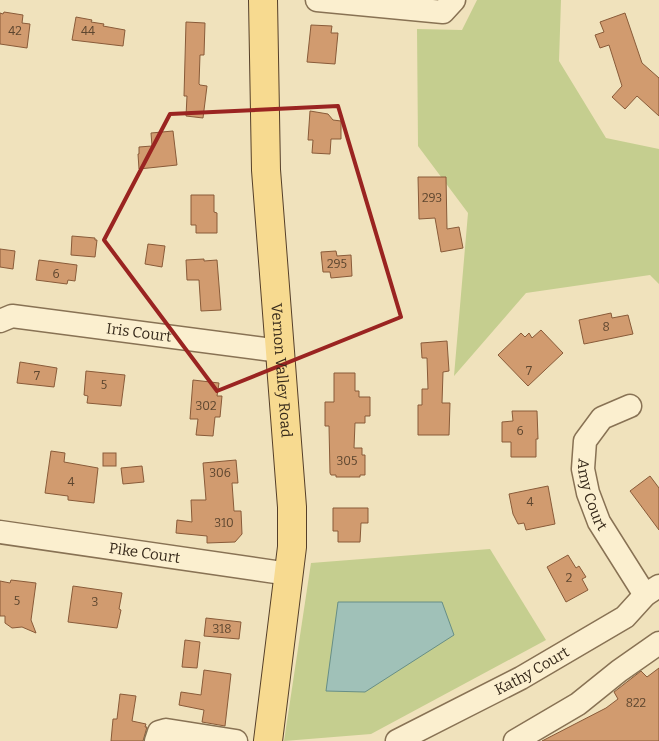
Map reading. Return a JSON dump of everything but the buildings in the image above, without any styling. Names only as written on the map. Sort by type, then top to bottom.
[{"type":"main road","name":"Vernon Valley Road","points":[[263,0],[266,170],[292,507],[292,547],[268,741]]},
{"type":"street","points":[[317,0],[443,12],[454,0]]},
{"type":"street","name":"Iris Court","points":[[0,321],[12,316],[280,351]]},
{"type":"street","name":"Amy Court","points":[[630,406],[602,418],[585,442],[583,469],[588,493],[599,522],[652,590]]},
{"type":"street","name":"Pike Court","points":[[0,532],[289,574]]},
{"type":"street","name":"Kathy Court","points":[[397,741],[520,678],[626,617],[652,590]]},
{"type":"street","points":[[515,741],[578,704],[612,676],[659,643]]},
{"type":"street","points":[[156,741],[159,732],[166,730],[236,741]]},
{"type":"highlighted area","points":[[338,106],[401,317],[217,391],[104,240],[170,114]]},
{"type":"green space","points":[[477,0],[561,0],[559,61],[606,138],[659,149],[659,284],[650,275],[526,293],[454,376],[468,213],[418,146],[417,29],[462,30]]},
{"type":"green space","points":[[490,549],[546,640],[371,734],[284,741],[311,563]]},
{"type":"water","points":[[338,602],[442,602],[454,635],[365,692],[326,691]]}]
